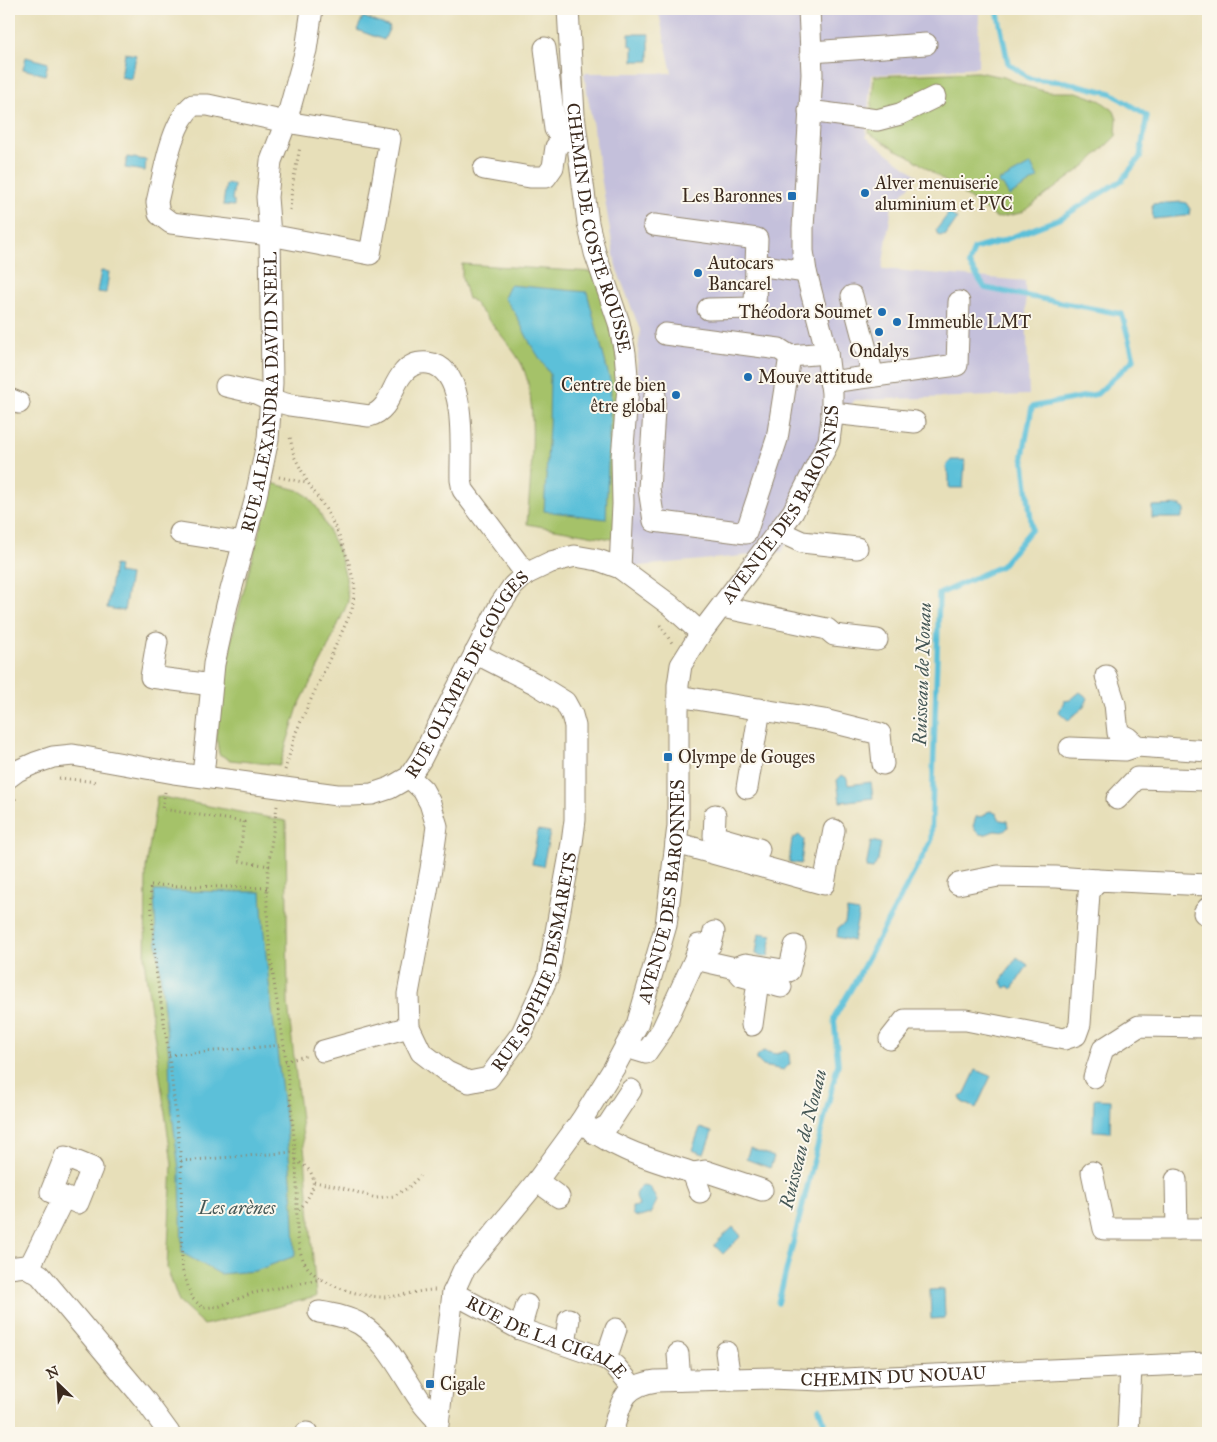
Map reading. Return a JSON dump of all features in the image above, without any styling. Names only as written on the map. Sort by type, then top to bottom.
[{"type":"street","name":"RUE ALEXANDRA DAVID NEEL","points":[[203,776],[214,664],[268,439],[272,400],[270,235],[267,197],[271,161],[286,122],[310,35],[312,9]]},
{"type":"street","name":"CHEMIN DE COSTE ROUSSE","points":[[568,9],[570,140],[595,253],[613,305],[625,353],[628,387],[622,457],[623,504],[620,568]]},
{"type":"street","name":"AVENUE DES BARONNES","points":[[437,1427],[453,1293],[463,1270],[537,1181],[588,1127],[637,1025],[666,925],[678,826],[678,696],[682,665],[701,632],[793,512],[829,441],[832,413],[827,353],[806,272],[803,251],[812,74],[809,9]]},
{"type":"street","points":[[811,52],[926,44]]},
{"type":"street","points":[[484,169],[530,177],[546,176],[553,167],[556,147],[570,140],[555,129],[545,48]]},
{"type":"street","points":[[809,111],[877,120],[900,114],[935,97]]},
{"type":"street","points":[[208,105],[286,122],[390,139],[370,254],[270,235],[170,223],[159,214],[157,202],[177,127],[186,112],[193,106],[208,105]]},
{"type":"street","points":[[654,225],[757,240],[755,308],[708,309]]},
{"type":"street","points":[[756,265],[806,272]]},
{"type":"street","points":[[852,296],[873,376]]},
{"type":"street","points":[[830,382],[957,365],[959,302]]},
{"type":"street","points":[[664,334],[779,349],[790,356],[827,353]]},
{"type":"street","points":[[655,395],[649,489],[654,521],[746,533],[777,440],[790,356]]},
{"type":"street","points":[[226,386],[308,409],[369,416],[379,412],[387,404],[397,381],[408,368],[422,362],[431,363],[441,368],[450,377],[459,400],[461,480],[463,490],[526,574]]},
{"type":"street","points":[[832,413],[915,422]]},
{"type":"street","points":[[778,531],[802,542],[857,548]]},
{"type":"street","points":[[180,533],[244,543]]},
{"type":"street","name":"RUE OLYMPE DE GOUGES","points":[[14,786],[26,766],[44,760],[73,755],[174,773],[337,795],[372,794],[390,788],[409,777],[431,742],[500,604],[513,586],[526,574],[551,562],[576,556],[598,560],[620,568],[670,604],[701,632]]},
{"type":"street","points":[[722,607],[828,628],[834,635],[877,640]]},
{"type":"street","points":[[157,642],[151,677],[212,685]]},
{"type":"street","name":"RUE SOPHIE DESMARETS","points":[[409,777],[423,790],[430,804],[436,826],[431,869],[408,994],[409,1027],[422,1052],[447,1072],[469,1082],[490,1078],[522,1033],[548,976],[575,820],[575,726],[565,702],[536,684],[475,653]]},
{"type":"street","points":[[1106,676],[1114,704],[1118,733],[1128,738],[1137,746]]},
{"type":"street","points":[[678,696],[824,720],[880,734],[883,764]]},
{"type":"street","points":[[747,788],[760,709]]},
{"type":"street","points":[[1070,748],[1126,750],[1137,746],[1208,751]]},
{"type":"street","points":[[1117,798],[1137,778],[1208,780]]},
{"type":"street","points":[[715,815],[714,836],[759,849],[754,865]]},
{"type":"street","points":[[676,843],[824,884],[834,830]]},
{"type":"street","points":[[958,884],[998,876],[1208,885]]},
{"type":"street","points":[[890,1039],[905,1020],[966,1020],[1064,1039],[1076,1035],[1080,1024],[1090,893],[1097,880]]},
{"type":"street","points":[[626,1047],[646,1053],[662,1030],[695,959],[699,945],[711,944],[714,932]]},
{"type":"street","points":[[695,959],[735,968],[746,964],[789,971],[795,946]]},
{"type":"street","points":[[735,968],[742,976],[780,988]]},
{"type":"street","points":[[752,1025],[758,981]]},
{"type":"street","points":[[1094,1077],[1103,1049],[1139,1026],[1208,1027]]},
{"type":"street","points":[[323,1051],[409,1027]]},
{"type":"street","points":[[588,1127],[608,1125],[631,1090]]},
{"type":"street","points":[[588,1127],[626,1150],[696,1183],[705,1170],[762,1190]]},
{"type":"street","points":[[1092,1172],[1104,1229],[1208,1229]]},
{"type":"street","points":[[1176,1180],[1177,1229]]},
{"type":"street","points":[[537,1181],[559,1197]]},
{"type":"street","points":[[64,1197],[19,1268],[40,1275],[145,1400],[169,1433]]},
{"type":"street","name":"RUE DE LA CIGALE","points":[[453,1293],[520,1329],[606,1359],[615,1366],[633,1387]]},
{"type":"street","points":[[520,1329],[527,1305]]},
{"type":"street","points":[[319,1312],[340,1316],[360,1324],[378,1339],[397,1364],[437,1427]]},
{"type":"street","points":[[565,1344],[569,1319]]},
{"type":"street","points":[[606,1359],[616,1329]]},
{"type":"street","points":[[726,1352],[730,1379]]},
{"type":"street","points":[[678,1354],[680,1380]]},
{"type":"street","name":"CHEMIN DU NOUAU","points":[[633,1387],[644,1383],[680,1380],[771,1378],[822,1380],[1208,1363]]},
{"type":"street","points":[[1128,1433],[1131,1367]]},
{"type":"street","points":[[612,1433],[624,1397],[633,1387]]},
{"type":"path","points":[[290,211],[292,187],[302,142]]},
{"type":"path","points":[[282,779],[296,732],[352,610],[355,587],[350,563],[339,535],[294,456],[289,433]]},
{"type":"path","points":[[261,473],[308,483]]},
{"type":"path","points":[[659,623],[670,642],[688,656]]},
{"type":"path","points":[[51,778],[98,782]]},
{"type":"path","points":[[9,807],[14,786]]},
{"type":"path","points":[[157,790],[174,793]]},
{"type":"path","points":[[165,791],[162,809],[244,822],[239,861],[270,866]]},
{"type":"path","points":[[278,799],[267,888],[268,931],[273,982],[284,1045],[296,1160],[298,1230],[302,1258],[309,1269],[321,1279],[337,1287],[355,1292],[383,1297],[430,1290],[453,1293]]},
{"type":"path","points":[[267,807],[285,810]]},
{"type":"path","points":[[267,888],[150,886],[156,970],[169,1055],[181,1161],[182,1269],[192,1298],[203,1308],[220,1306],[253,1293],[321,1279]]},
{"type":"path","points":[[169,1055],[284,1045]]},
{"type":"path","points":[[181,1161],[295,1152]]},
{"type":"path","points":[[296,1160],[311,1172],[314,1182],[306,1201],[298,1212]]},
{"type":"path","points":[[314,1182],[336,1186],[376,1198],[394,1196],[409,1187],[420,1176]]},
{"type":"shaded area","points":[[658,9],[979,9],[978,67],[871,75],[866,137],[918,176],[892,206],[882,269],[1025,281],[1029,395],[854,400],[782,552],[620,568],[640,330],[616,267],[584,73],[672,73]]},
{"type":"green space","points":[[977,72],[1004,77],[1025,86],[1048,92],[1077,92],[1101,101],[1114,111],[1117,119],[1116,136],[1086,165],[1021,213],[997,218],[908,155],[896,150],[869,133],[874,76]]},
{"type":"green space","points":[[462,264],[593,272],[610,317],[619,366],[617,540],[527,524],[532,419],[527,378],[521,363],[510,347],[471,299],[468,299],[462,278]]},
{"type":"green space","points":[[272,483],[298,490],[308,496],[318,509],[339,552],[346,578],[348,602],[325,654],[298,707],[280,765],[230,760],[219,754],[216,735],[232,636]]},
{"type":"green space","points":[[157,796],[286,821],[288,1004],[305,1156],[316,1297],[204,1325],[179,1302],[167,1268],[172,1164],[145,967],[146,868]]},
{"type":"water","points":[[363,17],[390,27],[384,40],[357,30]]},
{"type":"water","points":[[629,34],[649,34],[649,61],[633,61],[633,46],[629,45]]},
{"type":"water","points":[[125,53],[136,55],[132,79],[121,77]]},
{"type":"water","points":[[26,57],[48,63],[45,75],[23,69]]},
{"type":"water","points":[[127,157],[146,160],[145,171],[125,168]]},
{"type":"water","points":[[1031,164],[1038,178],[1009,196],[1003,185],[999,184],[1000,179],[1002,180]]},
{"type":"water","points":[[226,184],[234,185],[232,200],[234,201],[234,206],[223,205]]},
{"type":"water","points":[[1186,203],[1190,209],[1189,215],[1153,219],[1152,204]]},
{"type":"water","points":[[949,213],[957,219],[945,236],[940,236],[936,230]]},
{"type":"water","points":[[101,271],[109,272],[106,293],[97,292]]},
{"type":"water","points":[[510,285],[587,292],[611,384],[606,519],[544,511],[550,374],[531,345],[515,313],[504,298]]},
{"type":"water","points":[[951,460],[965,460],[963,488],[949,488],[949,476],[946,466]]},
{"type":"water","points":[[1181,505],[1181,508],[1184,508],[1182,518],[1152,518],[1152,506]]},
{"type":"water","points":[[114,565],[119,566],[118,573],[130,575],[124,611],[107,608]]},
{"type":"water","points":[[1080,692],[1088,698],[1087,701],[1080,711],[1068,720],[1059,712],[1064,701],[1070,700]]},
{"type":"water","points":[[842,775],[847,778],[848,785],[871,782],[873,798],[840,802],[837,780]]},
{"type":"water","points":[[991,811],[997,814],[1000,820],[1007,821],[1008,827],[1003,831],[979,834],[973,826],[976,817],[984,816],[987,812]]},
{"type":"water","points":[[538,830],[550,832],[543,866],[532,864]]},
{"type":"water","points":[[799,835],[804,840],[801,864],[789,862],[792,839]]},
{"type":"water","points":[[871,841],[881,843],[878,860],[873,869],[866,868]]},
{"type":"water","name":"Les arènes","points":[[154,891],[261,892],[264,938],[290,1165],[295,1256],[255,1271],[220,1274],[182,1253],[180,1178],[170,1097],[169,1055],[156,935]]},
{"type":"water","points":[[847,910],[859,912],[853,941],[837,937],[838,928],[845,923]]},
{"type":"water","points":[[759,933],[772,935],[768,957],[756,954]]},
{"type":"water","points":[[1017,957],[1028,965],[1012,989],[1009,986],[1005,988],[1001,981]]},
{"type":"water","points":[[763,1051],[777,1054],[785,1051],[789,1054],[790,1064],[784,1070],[763,1066],[757,1060],[757,1056]]},
{"type":"water","points":[[976,1070],[991,1076],[976,1108],[962,1102],[960,1097],[965,1093]]},
{"type":"water","points":[[1094,1099],[1111,1100],[1110,1132],[1093,1131]]},
{"type":"water","points":[[700,1128],[712,1132],[704,1154],[692,1150]]},
{"type":"water","points":[[750,1148],[774,1157],[770,1168],[746,1159]]},
{"type":"water","points":[[641,1186],[650,1187],[657,1201],[650,1214],[640,1217],[632,1214],[632,1207],[639,1206],[635,1194]]},
{"type":"water","points":[[733,1227],[741,1236],[723,1254],[714,1245]]},
{"type":"water","points":[[944,1289],[945,1318],[931,1319],[930,1290]]},
{"type":"waterway","name":"Ruisseau de Nouau","points":[[778,1303],[838,1064],[834,1018],[931,841],[939,594],[1001,566],[1032,529],[1023,455],[1032,407],[1097,394],[1134,359],[1122,314],[985,288],[969,264],[974,249],[1002,241],[1061,218],[1122,180],[1140,157],[1147,116],[1111,93],[1065,82],[1030,79],[1008,63],[997,9]]},
{"type":"waterway","name":"Ruisseau de Nouau","points":[[819,1408],[828,1433]]},
{"type":"place","name":"Alver menuiserie aluminium et PVC","points":[[865,193]]},
{"type":"place","name":"Les Baronnes","points":[[792,196]]},
{"type":"place","name":"Autocars Bancarel","points":[[698,273]]},
{"type":"place","name":"Théodora Soumet","points":[[882,312]]},
{"type":"place","name":"Immeuble LMT","points":[[897,322]]},
{"type":"place","name":"Ondalys","points":[[879,332]]},
{"type":"place","name":"Mouve attitude","points":[[748,377]]},
{"type":"place","name":"Centre de bien être global","points":[[676,395]]},
{"type":"place","name":"Olympe de Gouges","points":[[668,757]]},
{"type":"place","name":"Cigale","points":[[430,1384]]}]
